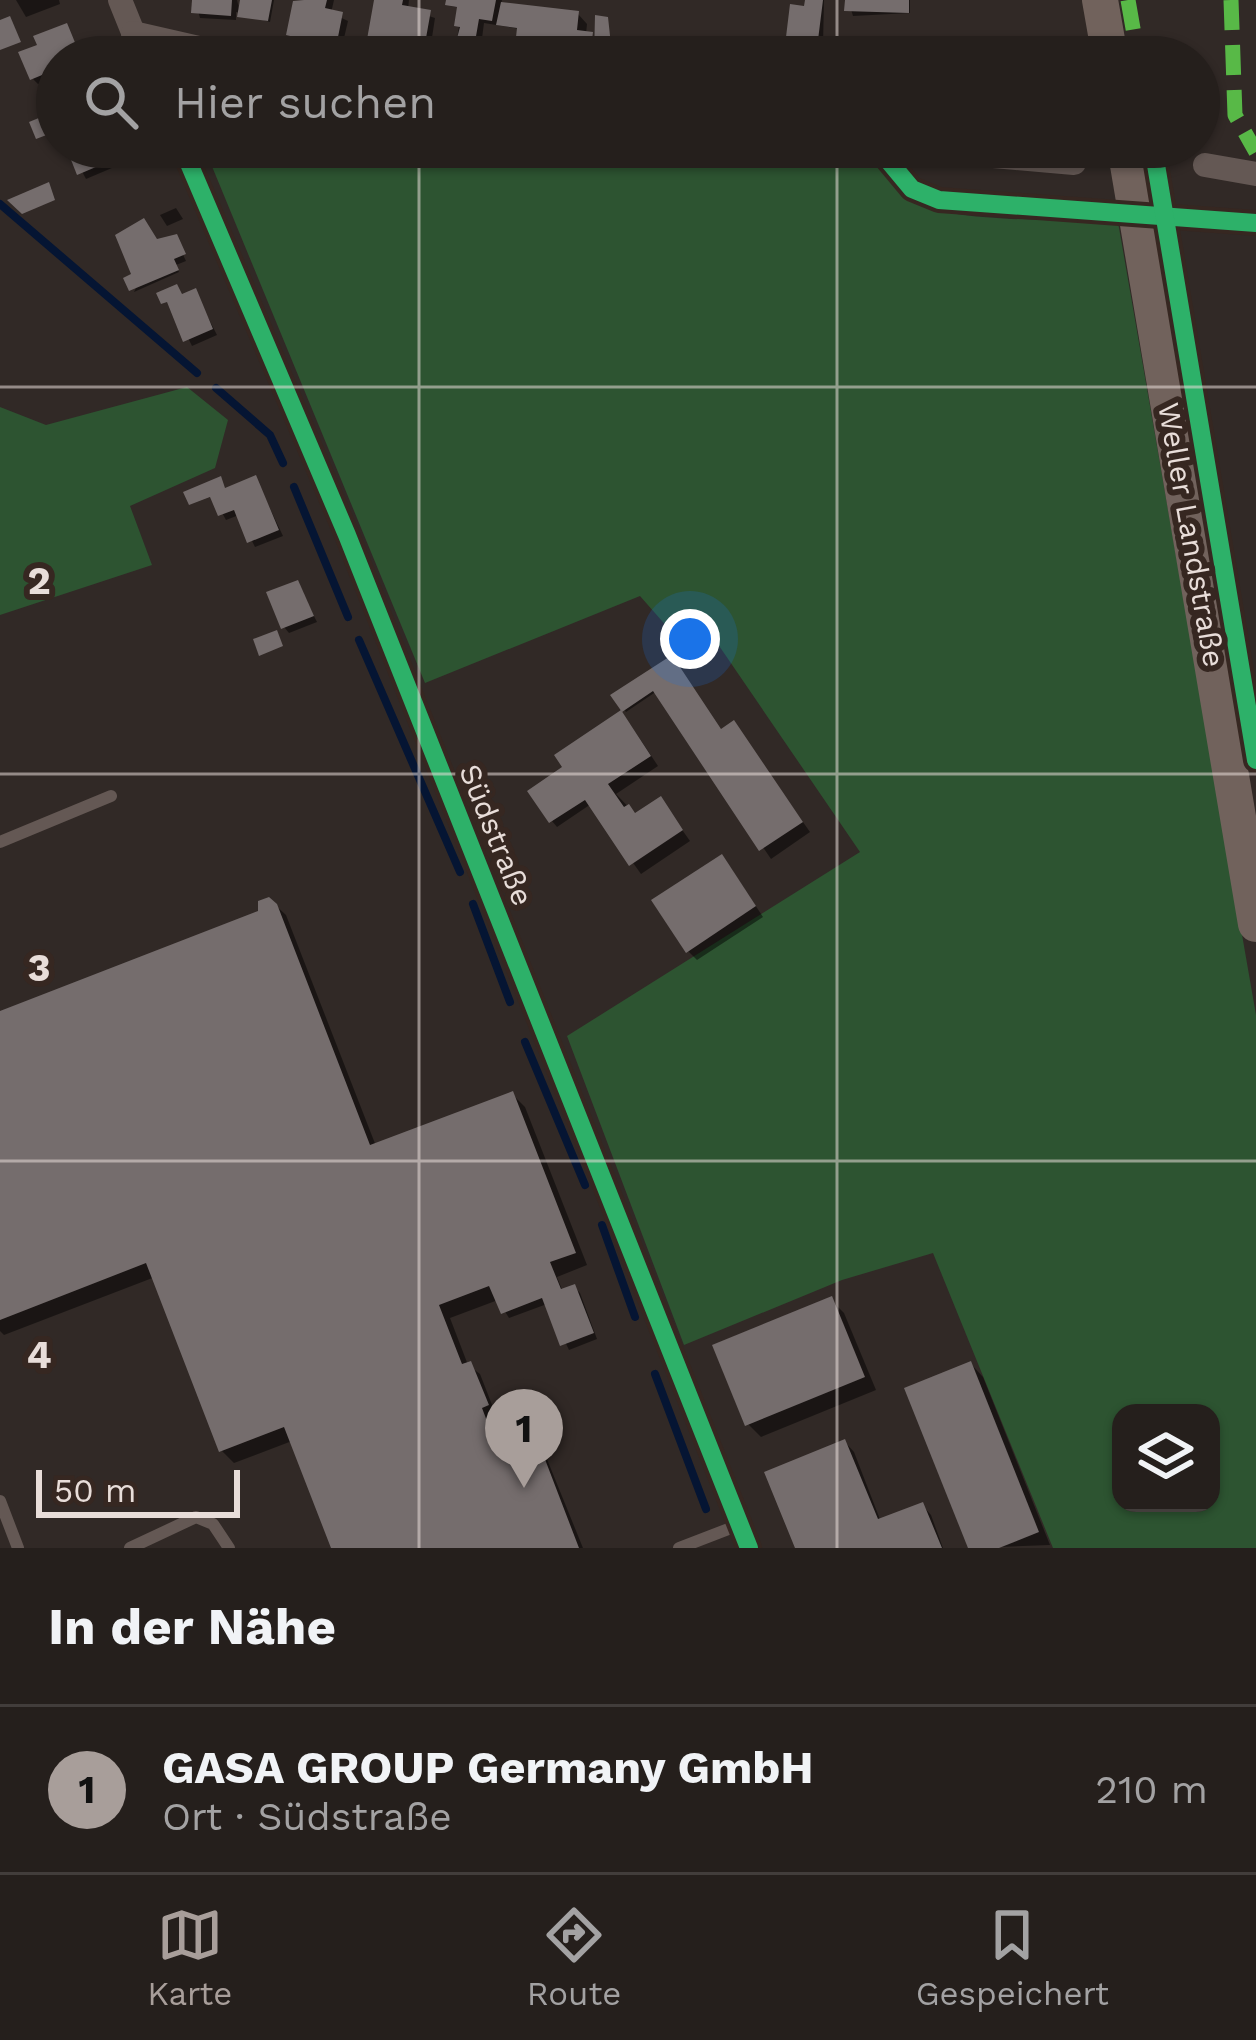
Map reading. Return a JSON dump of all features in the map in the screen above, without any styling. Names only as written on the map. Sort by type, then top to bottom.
[{"type":"main road","points":[[1100,0],[1106,36]]},
{"type":"main road","name":"Weller Landstraße","points":[[1129,168],[1256,924]]},
{"type":"street","points":[[120,0],[134,36]]},
{"type":"street","name":"Südstraße","points":[[191,168],[347,535],[744,1536]]},
{"type":"street","points":[[1220,168],[1256,174]]},
{"type":"lane","points":[[0,842],[111,796]]},
{"type":"lane","points":[[0,1501],[18,1548]]},
{"type":"lane","points":[[130,1548],[196,1517],[213,1524],[229,1548]]},
{"type":"lane","points":[[679,1548],[744,1536]]},
{"type":"green space","points":[[213,168],[881,168],[905,196],[939,211],[1118,222],[1256,1015],[1256,1548],[1053,1548],[933,1253],[842,1280],[684,1345],[567,1036],[860,852],[713,637],[691,654],[640,596],[425,683]]},
{"type":"green space","points":[[187,387],[228,420],[215,468],[130,506],[152,565],[0,615],[0,407],[46,425]]},
{"type":"building","points":[[192,0],[232,0],[231,16],[191,13]]},
{"type":"building","points":[[240,0],[272,0],[268,21],[237,17]]},
{"type":"building","points":[[327,0],[325,8],[343,12],[338,36],[286,35],[293,1]]},
{"type":"building","points":[[374,0],[403,0],[402,5],[431,10],[426,36],[368,36]]},
{"type":"building","points":[[446,0],[496,0],[492,21],[479,19],[476,36],[458,36],[457,7],[445,5]]},
{"type":"building","points":[[805,0],[823,0],[818,36],[786,36],[790,4],[804,6]]},
{"type":"building","points":[[845,0],[909,0],[909,13],[844,11]]},
{"type":"building","points":[[501,2],[579,11],[577,30],[593,32],[593,36],[516,36],[517,28],[496,25]]},
{"type":"building","points":[[595,15],[608,17],[610,36],[594,36]]},
{"type":"building","points":[[10,16],[21,42],[0,50],[0,20]]},
{"type":"building","points":[[67,23],[72,36],[36,36],[36,43],[33,36]]},
{"type":"building","points":[[36,45],[36,78],[30,80],[18,52]]},
{"type":"building","points":[[49,182],[55,200],[22,214],[7,200]]},
{"type":"building","points":[[144,218],[157,239],[177,234],[186,254],[174,259],[179,270],[129,291],[123,278],[131,274],[115,235]]},
{"type":"building","points":[[177,284],[182,294],[196,288],[213,329],[183,342],[167,302],[161,304],[156,293]]},
{"type":"building","points":[[256,475],[279,530],[247,543],[234,510],[218,516],[210,497],[189,505],[183,492],[221,476],[225,488]]},
{"type":"building","points":[[298,580],[314,616],[281,629],[266,592]]},
{"type":"building","points":[[277,630],[283,646],[259,656],[253,639]]},
{"type":"building","points":[[672,655],[721,729],[734,720],[803,822],[759,851],[653,691],[622,712],[610,695]]},
{"type":"building","points":[[621,710],[651,756],[608,784],[624,807],[629,804],[635,813],[661,796],[683,830],[629,866],[585,800],[549,823],[527,791],[562,767],[554,755]]},
{"type":"building","points":[[722,854],[756,906],[686,953],[651,900]]},
{"type":"building","points":[[269,897],[277,904],[370,1145],[513,1091],[576,1253],[550,1262],[561,1289],[575,1284],[594,1333],[560,1346],[542,1298],[501,1314],[489,1286],[439,1305],[462,1364],[471,1361],[489,1405],[482,1408],[495,1442],[533,1428],[579,1548],[331,1548],[284,1427],[219,1452],[146,1263],[0,1320],[0,1011],[258,911],[258,901]]},
{"type":"building","points":[[832,1296],[865,1377],[745,1426],[712,1345]]},
{"type":"building","points":[[971,1361],[1039,1532],[999,1548],[968,1548],[904,1388]]},
{"type":"building","points":[[845,1439],[878,1519],[923,1502],[942,1548],[795,1548],[764,1472]]},
{"type":"waterway","points":[[0,204],[197,373]]},
{"type":"waterway","points":[[216,388],[270,435],[283,463]]},
{"type":"waterway","points":[[294,487],[348,617]]},
{"type":"waterway","points":[[359,640],[460,872]]},
{"type":"waterway","points":[[473,904],[510,1002]]},
{"type":"waterway","points":[[525,1042],[585,1185]]},
{"type":"waterway","points":[[602,1225],[635,1317]]},
{"type":"waterway","points":[[655,1374],[706,1509]]},
{"type":"marked path","points":[[1128,0],[1134,36]]},
{"type":"marked path","points":[[1231,0],[1235,115],[1256,152]]},
{"type":"cycle path","points":[[191,168],[347,535],[749,1548]]},
{"type":"cycle path","points":[[894,168],[912,189],[939,200],[1256,223]]},
{"type":"cycle path","points":[[1157,168],[1256,760]]},
{"type":"place","name":"GASA GROUP Germany GmbH","points":[[524,1488]]}]
